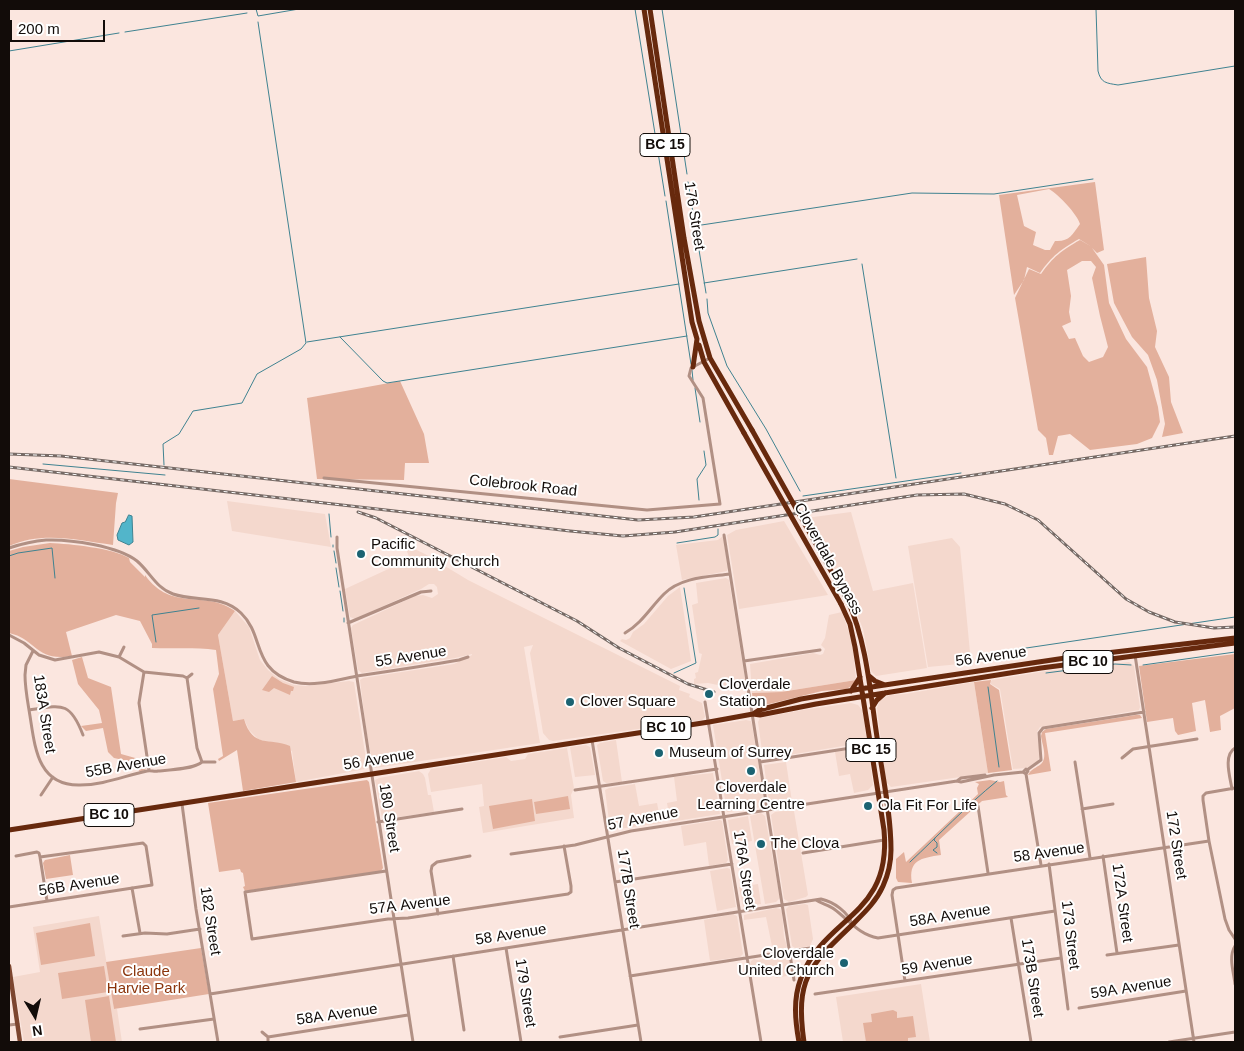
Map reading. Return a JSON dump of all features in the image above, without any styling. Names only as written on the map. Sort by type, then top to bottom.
[{"type":"highway","name":"BC 15","points":[[644,9],[692,322],[704,362]]},
{"type":"highway","name":"176 Street","points":[[650,9],[698,321],[710,358]]},
{"type":"highway","points":[[693,367],[697,339]]},
{"type":"highway","name":"Cloverdale Bypass","points":[[710,358],[848,601],[860,634],[885,792],[891,841],[889,868],[885,882],[876,898],[825,950],[810,971],[801,1002],[804,1042]]},
{"type":"highway","name":"Cloverdale Bypass","points":[[704,362],[841,604],[851,629],[885,840],[884,858],[877,885],[868,900],[819,949],[806,968],[797,991],[795,1009],[799,1042]]},
{"type":"highway","name":"56 Avenue","points":[[9,830],[753,714],[760,715],[863,696],[1235,638]]},
{"type":"highway","name":"56 Avenue","points":[[753,714],[759,710],[801,700],[885,685],[1072,658],[1235,643]]},
{"type":"highway","points":[[851,691],[860,676]]},
{"type":"highway","points":[[868,676],[885,685]]},
{"type":"highway","points":[[872,708],[885,693]]},
{"type":"highway","points":[[847,699],[865,707]]},
{"type":"main road","points":[[9,966],[20,1042]]},
{"type":"street","points":[[693,367],[710,358]]},
{"type":"street","name":"Colebrook Road","points":[[324,478],[647,510],[720,504],[703,398],[689,376],[693,367]]},
{"type":"street","points":[[724,536],[794,980]]},
{"type":"street","name":"180 Street","points":[[338,537],[337,548],[348,624],[413,1042]]},
{"type":"street","name":"55 Avenue","points":[[9,548],[31,542],[57,540],[109,548],[123,553],[139,563],[165,591],[179,596],[219,600],[240,611],[251,625],[258,649],[266,662],[274,671],[286,679],[298,683],[313,683],[356,677],[468,657]]},
{"type":"street","points":[[625,633],[643,619],[664,594],[680,583],[730,574]]},
{"type":"street","points":[[348,624],[420,592],[432,591]]},
{"type":"street","points":[[9,635],[46,658],[55,660],[99,652],[119,657],[144,672],[187,678]]},
{"type":"street","points":[[119,657],[124,647]]},
{"type":"street","points":[[744,661],[820,650]]},
{"type":"street","name":"183A Street","points":[[33,651],[26,665],[25,675],[29,710],[37,757],[43,767],[53,777]]},
{"type":"street","name":"172 Street","points":[[1135,653],[1194,1040]]},
{"type":"street","points":[[144,672],[139,702],[150,770]]},
{"type":"street","points":[[187,678],[192,674]]},
{"type":"street","points":[[187,678],[197,748],[202,762]]},
{"type":"street","name":"176A Street","points":[[705,702],[761,1042]]},
{"type":"street","points":[[29,710],[53,707],[64,708],[74,715],[82,735]]},
{"type":"street","points":[[1041,865],[1025,772],[1041,760],[1039,732],[1043,728],[1144,712]]},
{"type":"street","name":"177B Street","points":[[592,739],[641,1042]]},
{"type":"street","points":[[1122,758],[1133,749],[1197,739]]},
{"type":"street","points":[[760,762],[864,746]]},
{"type":"street","points":[[1233,749],[1228,756],[1234,789],[1205,794],[1202,800],[1208,841],[1225,919],[1229,930],[1235,938]]},
{"type":"street","name":"55B Avenue","points":[[53,777],[67,784],[80,786],[117,780],[150,770],[157,772],[197,766],[202,762],[215,762]]},
{"type":"street","points":[[1075,762],[1090,858]]},
{"type":"street","points":[[576,790],[717,769]]},
{"type":"street","name":"57 Avenue","points":[[511,854],[564,846],[631,831],[957,781],[961,778],[1025,772]]},
{"type":"street","points":[[41,795],[53,777]]},
{"type":"street","name":"182 Street","points":[[182,804],[218,1042]]},
{"type":"street","points":[[1082,809],[1113,804]]},
{"type":"street","points":[[978,806],[988,873]]},
{"type":"street","points":[[378,822],[462,809]]},
{"type":"street","points":[[803,852],[885,840]]},
{"type":"street","name":"58 Avenue","points":[[899,935],[892,895],[894,890],[899,887],[1208,841]]},
{"type":"street","name":"56B Avenue","points":[[9,907],[152,885],[146,846],[143,843],[40,857]]},
{"type":"street","name":"57A Avenue","points":[[386,871],[245,892],[252,939],[565,895],[571,892],[571,886],[564,846]]},
{"type":"street","points":[[16,856],[37,852],[39,854],[47,901]]},
{"type":"street","points":[[438,914],[431,872],[432,866],[437,862],[470,856]]},
{"type":"street","name":"172A Street","points":[[1104,856],[1117,953]]},
{"type":"street","points":[[615,882],[732,864]]},
{"type":"street","name":"173 Street","points":[[1049,864],[1068,1009]]},
{"type":"street","points":[[132,888],[140,933]]},
{"type":"street","name":"58 Avenue","points":[[210,994],[821,899],[838,907],[848,920]]},
{"type":"street","name":"58A Avenue","points":[[852,924],[860,932],[878,938],[1055,911]]},
{"type":"street","name":"173B Street","points":[[1011,918],[1031,1042]]},
{"type":"street","points":[[848,920],[852,924]]},
{"type":"street","points":[[123,936],[140,933],[167,934],[200,930]]},
{"type":"street","points":[[899,935],[905,981]]},
{"type":"street","points":[[1107,955],[1179,945]]},
{"type":"street","points":[[1235,946],[1232,959],[1235,984]]},
{"type":"street","name":"179 Street","points":[[506,948],[521,1042]]},
{"type":"street","points":[[630,976],[810,948]]},
{"type":"street","points":[[453,956],[464,1030]]},
{"type":"street","name":"59 Avenue","points":[[815,994],[1061,958]]},
{"type":"street","name":"59A Avenue","points":[[1079,1008],[1186,991]]},
{"type":"street","name":"58A Avenue","points":[[268,1037],[408,1015]]},
{"type":"street","points":[[140,1029],[214,1019]]},
{"type":"street","points":[[9,1025],[18,1024]]},
{"type":"street","points":[[560,1037],[638,1025]]},
{"type":"street","points":[[262,1032],[268,1037],[268,1042]]},
{"type":"street","points":[[1169,1042],[1194,1040],[1235,1032]]},
{"type":"shaded area","points":[[227,501],[325,514],[331,547],[232,531]]},
{"type":"shaded area","points":[[851,512],[873,591],[913,583],[927,668],[876,676],[871,671],[863,629],[848,592],[806,518]]},
{"type":"shaded area","points":[[784,521],[828,595],[739,609],[727,535],[736,530]]},
{"type":"shaded area","points":[[723,536],[727,571],[682,580],[676,545],[718,540]]},
{"type":"shaded area","points":[[952,538],[960,547],[971,663],[928,667],[908,546]]},
{"type":"shaded area","points":[[404,544],[425,554],[468,580],[680,686],[679,690],[690,694],[689,697],[702,703],[705,717],[702,720],[553,741],[549,740],[543,733],[530,653],[533,645],[524,647],[540,743],[375,768],[366,729],[360,680],[454,664],[472,655],[362,673],[358,670],[351,628],[353,625],[415,596],[423,595],[432,598],[438,594],[437,587],[434,584],[429,584],[355,619],[350,617],[345,589],[410,559]]},
{"type":"shaded area","points":[[726,578],[729,580],[747,691],[708,683],[694,684],[695,673],[698,672],[702,654],[699,653],[692,605],[698,603],[696,583]]},
{"type":"shaded area","points":[[680,587],[691,661],[671,669],[620,641],[630,638],[633,632],[644,624],[668,596]]},
{"type":"shaded area","points":[[235,611],[249,627],[260,660],[279,679],[294,685],[306,686],[354,682],[367,766],[365,769],[296,782],[292,751],[258,739],[249,730],[244,719],[233,721],[218,635]]},
{"type":"shaded area","points":[[842,612],[852,641],[856,680],[781,692],[752,693],[750,664],[813,653],[823,654],[825,649],[821,645],[825,638],[829,615]]},
{"type":"shaded area","points":[[1129,662],[1134,666],[1139,710],[1040,727],[1037,732],[1040,754],[1038,761],[1027,768],[1013,769],[1000,689],[991,684],[992,680],[1046,671]]},
{"type":"shaded area","points":[[974,682],[988,773],[891,787],[886,782],[877,708],[880,700],[890,695]]},
{"type":"shaded area","points":[[851,703],[858,705],[863,711],[867,742],[763,758],[758,722],[760,718]]},
{"type":"shaded area","points":[[746,720],[751,721],[752,725],[765,803],[761,807],[727,812],[713,725]]},
{"type":"shaded area","points":[[616,740],[622,782],[606,783],[603,781],[597,745]]},
{"type":"shaded area","points":[[586,745],[590,747],[595,775],[575,777],[570,747]]},
{"type":"shaded area","points":[[868,747],[873,785],[868,790],[854,793],[850,774],[839,776],[835,752]]},
{"type":"shaded area","points":[[567,748],[574,788],[571,795],[574,818],[483,833],[479,807],[484,806],[482,784],[431,792],[428,774],[431,769],[506,757],[511,761],[525,759],[528,754]]},
{"type":"shaded area","points":[[786,762],[792,802],[771,804],[769,802],[764,765]]},
{"type":"shaded area","points":[[419,771],[425,778],[434,812],[382,818],[375,780]]},
{"type":"shaded area","points":[[713,773],[720,814],[670,822],[667,803],[677,801],[674,777]]},
{"type":"shaded area","points":[[635,784],[639,806],[657,803],[661,823],[612,830],[610,828],[605,790]]},
{"type":"shaded area","points":[[794,811],[808,895],[789,902],[784,899],[771,815],[775,812]]},
{"type":"shaded area","points":[[761,813],[765,816],[780,898],[776,902],[765,904],[750,816]]},
{"type":"shaded area","points":[[748,816],[752,841],[732,844],[728,820]]},
{"type":"shaded area","points":[[722,821],[728,860],[726,863],[709,866],[706,842],[684,846],[681,826]]},
{"type":"shaded area","points":[[730,869],[736,907],[717,911],[710,871]]},
{"type":"shaded area","points":[[758,884],[761,904],[743,907],[739,887]]},
{"type":"shaded area","points":[[808,905],[813,939],[810,946],[795,948],[792,946],[786,909],[789,906]]},
{"type":"shaded area","points":[[776,908],[782,912],[784,937],[787,946],[785,949],[773,951],[766,917],[744,920],[744,915]]},
{"type":"shaded area","points":[[733,914],[737,916],[743,954],[740,957],[710,961],[704,920]]},
{"type":"shaded area","points":[[99,916],[114,1009],[117,1009],[122,1042],[24,1042],[13,977],[40,972],[33,927]]},
{"type":"shaded area","points":[[784,954],[789,957],[792,975],[776,978],[774,970],[753,974],[750,965],[754,959],[758,960]]},
{"type":"shaded area","points":[[921,984],[930,1042],[843,1042],[836,997]]},
{"type":"green space","points":[[1095,182],[1104,250],[1097,253],[1092,248],[1104,265],[1109,303],[1126,339],[1147,367],[1158,407],[1160,422],[1152,438],[1137,444],[1090,450],[1070,434],[1058,436],[1053,455],[1049,455],[1046,438],[1038,430],[1015,298],[1023,282],[1014,295],[999,195]],"holes":[[[1049,189],[1067,205],[1080,224],[1070,237],[1055,241],[1050,250],[1045,250],[1033,245],[1036,232],[1024,226],[1017,195]],[[1079,239],[1092,247],[1080,240],[1058,254],[1041,274],[1029,269],[1024,279],[1027,267],[1040,273],[1057,253]],[[1082,261],[1091,261],[1096,267],[1092,278],[1108,347],[1103,357],[1089,362],[1083,356],[1075,338],[1069,339],[1062,326],[1071,322],[1069,312],[1071,296],[1067,270]]]},
{"type":"green space","points":[[1146,257],[1149,298],[1157,331],[1155,347],[1169,377],[1171,402],[1183,433],[1162,437],[1165,424],[1157,380],[1148,355],[1132,337],[1114,303],[1107,264]]},
{"type":"green space","points":[[400,381],[424,434],[429,463],[405,463],[404,480],[317,479],[307,398]]},
{"type":"green space","points":[[9,479],[118,493],[113,545],[73,539],[47,538],[22,541],[9,546]]},
{"type":"green space","points":[[50,543],[91,547],[122,555],[129,558],[130,562],[155,587],[166,594],[212,601],[235,611],[218,635],[233,721],[244,719],[252,735],[257,738],[290,746],[296,782],[243,791],[237,750],[219,761],[218,759],[223,756],[213,689],[219,674],[216,650],[152,648],[152,644],[140,621],[116,615],[66,632],[72,656],[50,656],[18,636],[9,633],[9,551]]},
{"type":"green space","points":[[1235,654],[1235,708],[1220,716],[1221,730],[1210,732],[1205,700],[1192,703],[1196,731],[1178,735],[1175,731],[1173,718],[1147,722],[1139,666]]},
{"type":"green space","points":[[82,657],[88,678],[111,687],[121,754],[146,761],[147,767],[145,770],[140,772],[133,762],[114,758],[108,752],[103,728],[86,731],[81,726],[102,723],[99,710],[78,684],[72,660]]},
{"type":"green space","points":[[272,676],[294,687],[290,695],[274,688],[269,692],[262,690]]},
{"type":"green space","points":[[856,680],[852,686],[846,689],[822,691],[761,706],[757,706],[753,700],[752,693],[781,692]]},
{"type":"green space","points":[[991,680],[990,684],[999,690],[1012,770],[988,773],[974,682]]},
{"type":"green space","points":[[1140,715],[1142,718],[1045,733],[1051,771],[1028,775],[1043,761],[1041,736],[1042,732],[1046,729]]},
{"type":"green space","points":[[367,780],[369,782],[383,868],[381,871],[245,891],[243,887],[245,886],[243,873],[240,869],[219,872],[208,803]]},
{"type":"green space","points":[[1004,781],[1008,797],[982,801],[939,840],[941,855],[927,857],[914,865],[911,875],[912,883],[898,882],[896,878],[896,859],[904,852],[906,862],[978,794],[977,788],[979,784],[975,782]]},
{"type":"green space","points":[[568,796],[570,809],[536,814],[534,802]]},
{"type":"green space","points":[[532,799],[535,821],[493,829],[489,806]]},
{"type":"green space","points":[[70,855],[73,875],[46,879],[43,863],[45,860]]},
{"type":"green space","points":[[90,923],[95,956],[41,965],[36,933]]},
{"type":"green space","name":"Claude Harvie Park","points":[[201,948],[209,994],[114,1009],[106,962]]},
{"type":"green space","points":[[104,966],[108,992],[62,999],[58,973]]},
{"type":"green space","points":[[109,996],[116,1042],[91,1042],[85,1000]]},
{"type":"green space","points":[[893,1010],[897,1012],[897,1018],[913,1016],[916,1037],[908,1038],[908,1042],[866,1042],[863,1023],[872,1022],[871,1014]]},
{"type":"water","points":[[129,515],[132,516],[133,542],[129,545],[118,540],[117,535],[122,523],[125,522]]},
{"type":"waterway","points":[[256,9],[258,16],[299,9]]},
{"type":"waterway","points":[[635,9],[665,196]]},
{"type":"waterway","points":[[662,9],[687,174]]},
{"type":"waterway","points":[[1096,9],[1098,71],[1102,80],[1107,83],[1118,85],[1235,66]]},
{"type":"waterway","points":[[125,32],[247,13]]},
{"type":"waterway","points":[[164,465],[163,444],[179,434],[193,411],[242,403],[257,374],[301,349],[306,343],[258,22]]},
{"type":"waterway","points":[[9,51],[119,33]]},
{"type":"waterway","points":[[695,226],[912,193],[994,194],[1093,179]]},
{"type":"waterway","points":[[688,182],[706,293]]},
{"type":"waterway","points":[[666,201],[691,364]]},
{"type":"waterway","points":[[704,283],[857,259]]},
{"type":"waterway","points":[[862,264],[896,478]]},
{"type":"waterway","points":[[307,342],[679,284]]},
{"type":"waterway","points":[[707,299],[708,313],[727,366],[766,429],[800,491]]},
{"type":"waterway","points":[[340,337],[387,383],[687,336]]},
{"type":"waterway","points":[[692,370],[693,380]]},
{"type":"waterway","points":[[695,388],[700,422]]},
{"type":"waterway","points":[[699,500],[697,479],[706,465],[704,451]]},
{"type":"waterway","points":[[43,464],[165,475]]},
{"type":"waterway","points":[[803,496],[961,473]]},
{"type":"waterway","points":[[329,514],[331,537]]},
{"type":"waterway","points":[[677,543],[715,537],[718,535],[718,529]]},
{"type":"waterway","points":[[9,556],[52,548],[55,578]]},
{"type":"waterway","points":[[334,551],[336,563]]},
{"type":"waterway","points":[[336,568],[339,587]]},
{"type":"waterway","points":[[674,673],[696,663],[684,588]]},
{"type":"waterway","points":[[340,591],[343,611]]},
{"type":"waterway","points":[[156,642],[152,615],[199,608]]},
{"type":"waterway","points":[[986,654],[1235,617]]},
{"type":"waterway","points":[[1143,665],[1235,652]]},
{"type":"waterway","points":[[1046,673],[1115,664],[1131,665]]},
{"type":"waterway","points":[[988,687],[999,767]]},
{"type":"waterway","points":[[910,862],[963,810],[997,781]]},
{"type":"waterway","points":[[935,838],[937,847],[933,850],[937,853]]},
{"type":"railway","points":[[9,454],[61,456],[638,520],[694,517],[1235,436]]},
{"type":"railway","points":[[9,467],[623,536],[675,532],[917,495],[964,494],[1005,504],[1038,520],[1126,599],[1149,612],[1175,622],[1214,628],[1235,627]]},
{"type":"railway","points":[[358,512],[376,518],[577,621],[619,648],[688,684],[714,692]]},
{"type":"place","name":"Pacific Community Church","points":[[361,554]]},
{"type":"place","name":"Cloverdale Station","points":[[709,694]]},
{"type":"place","name":"Clover Square","points":[[570,702]]},
{"type":"place","name":"Museum of Surrey","points":[[659,753]]},
{"type":"place","name":"Cloverdale Learning Centre","points":[[751,771]]},
{"type":"place","name":"Ola Fit For Life","points":[[868,806]]},
{"type":"place","name":"The Clova","points":[[761,844]]},
{"type":"place","name":"Cloverdale United Church","points":[[844,963]]}]
